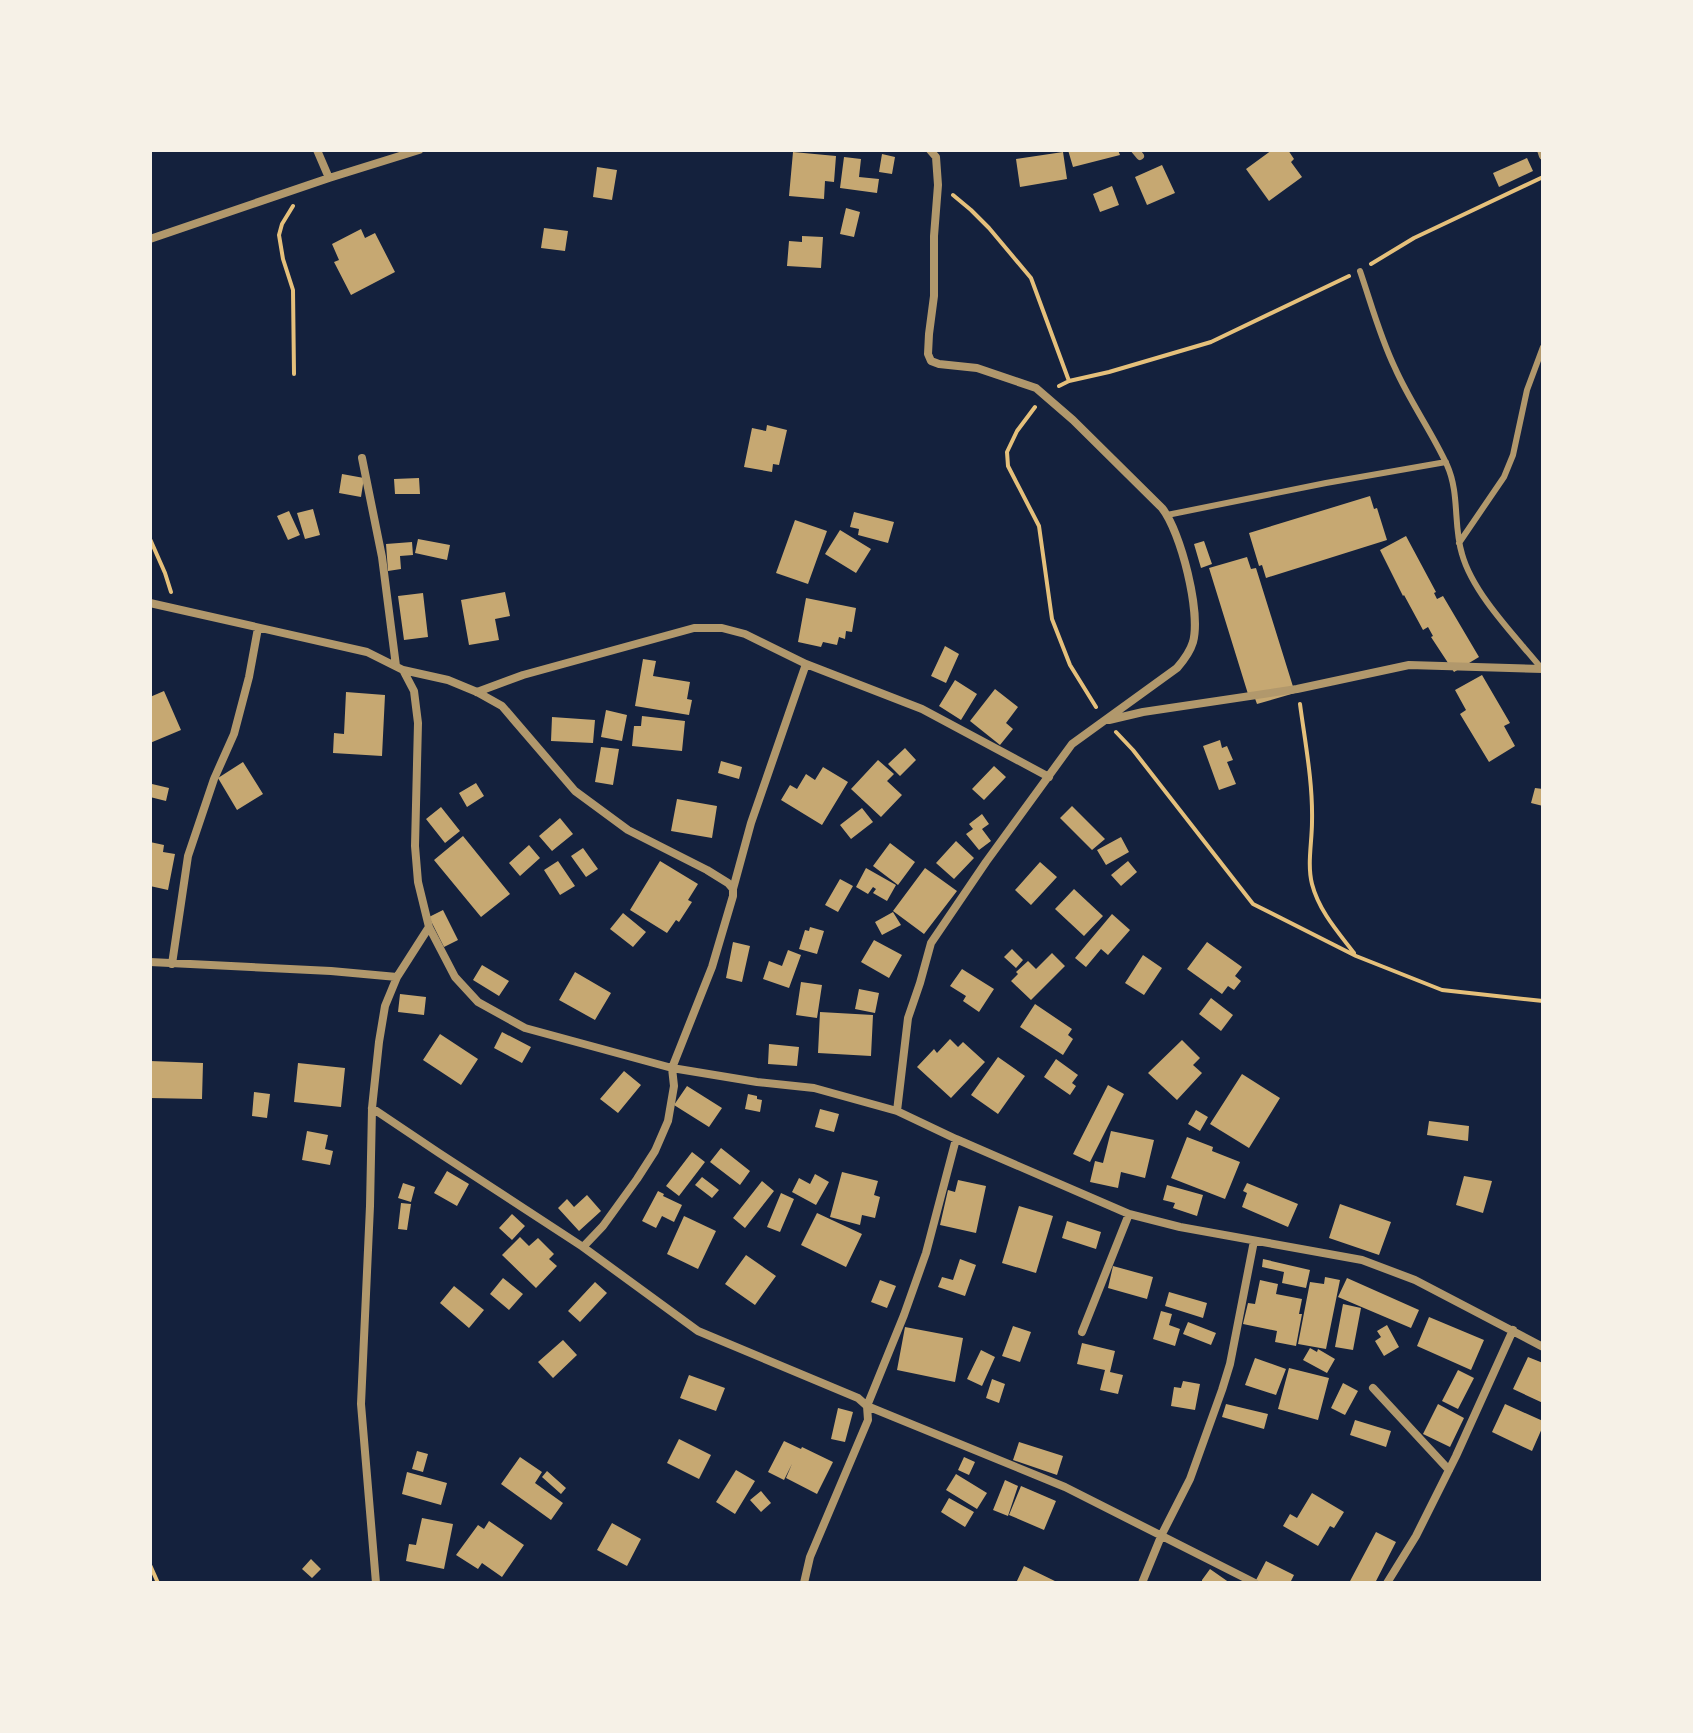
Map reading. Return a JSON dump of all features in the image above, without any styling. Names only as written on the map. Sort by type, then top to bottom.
[{"type":"street","points":[[317,150],[329,178]]},
{"type":"street","points":[[150,239],[419,150]]},
{"type":"street","points":[[897,1111],[908,1018],[931,943],[1072,744],[1177,668],[1186,658],[1194,639],[1195,626],[1190,580],[1167,515],[1073,420],[1036,388],[977,368],[931,361],[928,354],[934,296],[938,185],[936,157],[930,150]]},
{"type":"street","points":[[1541,150],[1543,156]]},
{"type":"street","points":[[362,458],[400,668],[414,691],[418,723],[415,846],[418,882],[429,927],[455,977],[478,1002],[525,1028],[672,1068],[814,1088],[897,1111],[1129,1214],[1180,1227],[1362,1260],[1415,1280],[1543,1347]]},
{"type":"street","points":[[150,603],[367,652],[400,668],[448,680],[477,692],[502,706],[575,791],[628,830],[707,870],[733,889]]},
{"type":"street","points":[[172,964],[188,856],[214,779],[234,734],[258,628]]},
{"type":"street","points":[[477,692],[523,675],[694,628],[722,628],[745,634],[806,664],[922,709],[1049,777]]},
{"type":"street","points":[[583,1247],[619,1206],[655,1151],[668,1121],[673,1102],[672,1068],[712,967],[751,823],[806,664]]},
{"type":"street","points":[[1105,721],[1143,712],[1297,689],[1409,665],[1542,669]]},
{"type":"street","points":[[376,1583],[361,1404],[372,1108],[385,1006],[397,977],[429,927]]},
{"type":"street","points":[[150,962],[397,977]]},
{"type":"street","points":[[372,1108],[583,1247],[698,1331],[858,1398],[867,1406],[1065,1487],[1255,1583]]},
{"type":"street","points":[[804,1583],[810,1557],[868,1420],[867,1406],[926,1253],[956,1139]]},
{"type":"street","points":[[1082,1332],[1129,1214]]},
{"type":"street","points":[[1142,1583],[1190,1479],[1222,1390],[1254,1241]]},
{"type":"street","points":[[1387,1583],[1416,1536],[1449,1470],[1513,1330]]},
{"type":"street","points":[[1373,1388],[1449,1470]]},
{"type":"lane","points":[[1360,271],[1394,367],[1453,478],[1459,543],[1470,574],[1491,607],[1542,669]]},
{"type":"lane","points":[[1459,543],[1504,477],[1513,455],[1527,390],[1543,347]]},
{"type":"lane","points":[[1167,515],[1311,485],[1446,462]]},
{"type":"path","points":[[1543,177],[1414,238],[1360,271],[1211,342],[1069,381],[1044,394],[1017,431],[1007,452],[1008,466],[1039,526],[1052,619],[1070,665],[1105,721],[1133,750],[1253,904],[1356,956],[1442,990],[1543,1001]]},
{"type":"path","points":[[938,185],[971,210],[1026,270],[1035,284],[1069,381]]},
{"type":"path","points":[[294,374],[293,290],[279,235],[282,224],[305,187]]},
{"type":"path","points":[[150,539],[176,609]]},
{"type":"path","points":[[1297,689],[1310,783],[1312,883],[1330,922],[1356,956]]},
{"type":"path","points":[[150,1565],[158,1583]]},
{"type":"building","points":[[1068,150],[1118,150],[1120,155],[1073,167]]},
{"type":"building","points":[[1272,150],[1288,150],[1294,159],[1291,162],[1302,177],[1269,201],[1246,169]]},
{"type":"building","points":[[793,152],[836,156],[834,182],[825,181],[824,199],[789,196]]},
{"type":"building","points":[[1063,152],[1067,179],[1020,187],[1016,159]]},
{"type":"building","points":[[882,154],[895,157],[892,174],[879,172]]},
{"type":"building","points":[[844,157],[861,159],[859,177],[879,179],[877,193],[840,188]]},
{"type":"building","points":[[1527,158],[1533,171],[1499,187],[1493,173]]},
{"type":"building","points":[[1162,165],[1175,193],[1147,205],[1135,177]]},
{"type":"building","points":[[597,167],[617,170],[612,200],[593,197]]},
{"type":"building","points":[[1112,186],[1119,205],[1100,212],[1093,194]]},
{"type":"building","points":[[846,208],[860,212],[854,237],[840,234]]},
{"type":"building","points":[[544,228],[568,231],[565,251],[541,248]]},
{"type":"building","points":[[361,229],[365,238],[375,233],[395,272],[351,295],[334,262],[339,260],[332,244]]},
{"type":"building","points":[[802,236],[823,237],[821,268],[787,266],[789,241],[802,242]]},
{"type":"building","points":[[767,425],[787,430],[779,465],[773,464],[772,472],[744,467],[752,428],[766,431]]},
{"type":"building","points":[[342,474],[364,478],[361,497],[339,493]]},
{"type":"building","points":[[419,478],[420,494],[395,494],[394,479]]},
{"type":"building","points":[[1370,496],[1387,540],[1266,578],[1249,533]]},
{"type":"building","points":[[313,509],[320,535],[305,539],[297,513]]},
{"type":"building","points":[[289,511],[300,535],[288,540],[277,516]]},
{"type":"building","points":[[854,512],[894,522],[888,543],[858,535],[859,529],[850,527]]},
{"type":"building","points":[[795,520],[827,531],[808,584],[776,573]]},
{"type":"building","points":[[840,530],[871,549],[856,573],[825,554]]},
{"type":"building","points":[[1406,536],[1437,599],[1443,596],[1479,657],[1454,672],[1431,637],[1428,627],[1423,630],[1380,550]]},
{"type":"building","points":[[418,539],[450,545],[447,560],[415,553]]},
{"type":"building","points":[[1204,541],[1212,564],[1201,568],[1194,544]]},
{"type":"building","points":[[412,542],[413,555],[400,556],[401,569],[388,571],[386,544]]},
{"type":"building","points":[[1247,557],[1251,569],[1256,568],[1295,693],[1257,704],[1253,693],[1248,694],[1209,568]]},
{"type":"building","points":[[505,592],[510,616],[495,619],[499,640],[469,645],[461,600]]},
{"type":"building","points":[[423,593],[428,637],[404,640],[398,596]]},
{"type":"building","points":[[806,598],[856,608],[852,632],[846,631],[845,639],[839,637],[837,645],[823,642],[821,647],[798,642]]},
{"type":"building","points":[[945,646],[959,654],[946,683],[931,676]]},
{"type":"building","points":[[643,659],[656,661],[653,676],[690,682],[687,699],[692,700],[689,715],[635,706]]},
{"type":"building","points":[[1482,675],[1510,723],[1504,726],[1515,746],[1489,762],[1460,714],[1466,710],[1455,690]]},
{"type":"building","points":[[955,680],[977,694],[961,720],[939,706]]},
{"type":"building","points":[[995,689],[1018,707],[1006,723],[1013,729],[1000,745],[970,721]]},
{"type":"building","points":[[164,691],[181,730],[150,743],[150,697]]},
{"type":"building","points":[[346,692],[385,695],[382,756],[333,753],[334,733],[344,734]]},
{"type":"building","points":[[606,710],[627,715],[622,741],[601,737]]},
{"type":"building","points":[[642,716],[685,721],[682,751],[632,746],[634,726],[641,726]]},
{"type":"building","points":[[552,717],[595,720],[593,743],[551,741]]},
{"type":"building","points":[[1220,740],[1222,748],[1227,746],[1233,760],[1227,762],[1236,784],[1219,790],[1203,746]]},
{"type":"building","points":[[601,747],[619,749],[613,785],[595,782]]},
{"type":"building","points":[[905,748],[916,760],[900,776],[888,764]]},
{"type":"building","points":[[878,760],[894,774],[887,781],[902,795],[881,817],[851,789]]},
{"type":"building","points":[[721,761],[742,767],[739,779],[718,773]]},
{"type":"building","points":[[243,762],[263,794],[237,810],[218,778]]},
{"type":"building","points":[[994,766],[1006,777],[984,800],[972,789]]},
{"type":"building","points":[[823,767],[848,782],[822,825],[781,800],[790,785],[797,789],[806,774],[815,780]]},
{"type":"building","points":[[476,783],[484,796],[467,807],[459,793]]},
{"type":"building","points":[[152,784],[169,788],[166,801],[150,797]]},
{"type":"building","points":[[1535,788],[1543,789],[1543,806],[1531,803]]},
{"type":"building","points":[[677,799],[717,806],[712,838],[671,831]]},
{"type":"building","points":[[1072,806],[1105,839],[1092,850],[1060,818]]},
{"type":"building","points":[[441,807],[460,831],[445,843],[426,819]]},
{"type":"building","points":[[862,808],[873,822],[851,839],[840,825]]},
{"type":"building","points":[[982,814],[989,824],[982,829],[991,841],[979,850],[966,834],[973,829],[969,824]]},
{"type":"building","points":[[560,818],[573,834],[552,851],[539,836]]},
{"type":"building","points":[[463,836],[510,894],[481,917],[434,860]]},
{"type":"building","points":[[1121,837],[1129,852],[1106,865],[1097,850]]},
{"type":"building","points":[[956,841],[974,858],[954,879],[936,863]]},
{"type":"building","points":[[150,842],[164,845],[163,852],[175,854],[168,890],[150,886]]},
{"type":"building","points":[[890,843],[915,862],[898,885],[873,866]]},
{"type":"building","points":[[529,845],[540,858],[520,876],[509,863]]},
{"type":"building","points":[[583,848],[598,869],[586,877],[571,856]]},
{"type":"building","points":[[558,861],[575,886],[560,895],[544,870]]},
{"type":"building","points":[[660,861],[698,884],[688,900],[692,902],[679,922],[676,920],[667,933],[630,910]]},
{"type":"building","points":[[1128,861],[1137,872],[1121,886],[1111,875]]},
{"type":"building","points":[[1040,862],[1057,877],[1031,905],[1015,890]]},
{"type":"building","points":[[866,868],[896,885],[887,901],[873,893],[876,889],[873,887],[868,894],[856,887]]},
{"type":"building","points":[[925,868],[957,891],[924,934],[893,911]]},
{"type":"building","points":[[840,879],[853,886],[838,912],[825,905]]},
{"type":"building","points":[[1074,889],[1103,916],[1084,936],[1055,909]]},
{"type":"building","points":[[443,910],[458,940],[444,947],[429,917]]},
{"type":"building","points":[[893,912],[901,925],[882,935],[875,922]]},
{"type":"building","points":[[623,913],[646,932],[633,947],[610,929]]},
{"type":"building","points":[[1112,914],[1130,930],[1108,955],[1101,949],[1086,967],[1075,958]]},
{"type":"building","points":[[810,927],[824,931],[817,954],[799,949],[805,930],[809,931]]},
{"type":"building","points":[[874,940],[902,955],[889,978],[861,962]]},
{"type":"building","points":[[733,942],[750,946],[742,982],[726,978]]},
{"type":"building","points":[[1207,942],[1242,967],[1235,976],[1241,981],[1234,990],[1228,986],[1222,994],[1187,969]]},
{"type":"building","points":[[1012,949],[1023,960],[1016,968],[1004,957]]},
{"type":"building","points":[[788,950],[801,955],[789,988],[763,979],[769,961],[782,966]]},
{"type":"building","points":[[1052,953],[1065,966],[1031,1000],[1011,981],[1028,961],[1036,969]]},
{"type":"building","points":[[1143,955],[1162,968],[1144,995],[1125,983]]},
{"type":"building","points":[[482,965],[509,981],[499,996],[473,980]]},
{"type":"building","points":[[962,969],[994,989],[979,1012],[963,1001],[966,996],[950,986]]},
{"type":"building","points":[[575,972],[611,993],[595,1020],[559,1000]]},
{"type":"building","points":[[801,982],[822,985],[817,1018],[796,1015]]},
{"type":"building","points":[[859,989],[879,993],[875,1013],[855,1009]]},
{"type":"building","points":[[400,994],[426,997],[424,1015],[398,1012]]},
{"type":"building","points":[[1211,998],[1233,1015],[1221,1031],[1199,1014]]},
{"type":"building","points":[[1035,1004],[1072,1029],[1068,1035],[1073,1039],[1063,1055],[1020,1027]]},
{"type":"building","points":[[820,1012],[873,1015],[871,1056],[818,1053]]},
{"type":"building","points":[[502,1032],[531,1047],[522,1063],[494,1048]]},
{"type":"building","points":[[440,1034],[478,1059],[461,1085],[423,1060]]},
{"type":"building","points":[[950,1039],[958,1047],[963,1042],[985,1062],[951,1098],[917,1067],[934,1049],[937,1053]]},
{"type":"building","points":[[1182,1040],[1200,1058],[1193,1065],[1202,1073],[1177,1100],[1148,1073]]},
{"type":"building","points":[[769,1044],[799,1047],[797,1066],[768,1064]]},
{"type":"building","points":[[998,1057],[1025,1076],[998,1114],[971,1095]]},
{"type":"building","points":[[1056,1059],[1078,1075],[1072,1083],[1076,1086],[1070,1095],[1044,1077]]},
{"type":"building","points":[[150,1061],[203,1063],[202,1099],[150,1098]]},
{"type":"building","points":[[298,1063],[345,1068],[341,1107],[294,1102]]},
{"type":"building","points":[[624,1071],[641,1085],[618,1113],[600,1099]]},
{"type":"building","points":[[1242,1074],[1280,1098],[1249,1148],[1210,1124]]},
{"type":"building","points":[[1108,1085],[1124,1094],[1090,1162],[1073,1154]]},
{"type":"building","points":[[687,1086],[722,1108],[709,1127],[674,1105]]},
{"type":"building","points":[[254,1092],[270,1094],[267,1118],[252,1116]]},
{"type":"building","points":[[748,1094],[762,1100],[760,1112],[745,1109]]},
{"type":"building","points":[[820,1109],[839,1114],[834,1132],[815,1127]]},
{"type":"building","points":[[1196,1110],[1208,1117],[1200,1131],[1188,1124]]},
{"type":"building","points":[[1429,1121],[1469,1126],[1468,1141],[1427,1135]]},
{"type":"building","points":[[307,1131],[328,1135],[325,1149],[333,1151],[330,1165],[302,1160]]},
{"type":"building","points":[[1111,1131],[1154,1140],[1145,1178],[1121,1172],[1118,1188],[1090,1182],[1095,1161],[1103,1163]]},
{"type":"building","points":[[1187,1137],[1240,1162],[1225,1199],[1171,1178]]},
{"type":"building","points":[[721,1148],[750,1171],[740,1185],[710,1162]]},
{"type":"building","points":[[692,1152],[705,1162],[679,1196],[666,1186]]},
{"type":"building","points":[[447,1171],[469,1184],[457,1206],[434,1193]]},
{"type":"building","points":[[842,1172],[878,1181],[874,1195],[880,1197],[875,1218],[862,1215],[860,1225],[830,1217]]},
{"type":"building","points":[[815,1174],[829,1182],[816,1205],[792,1192],[799,1178],[810,1184]]},
{"type":"building","points":[[1464,1176],[1492,1181],[1483,1213],[1456,1205]]},
{"type":"building","points":[[702,1177],[719,1190],[712,1198],[695,1185]]},
{"type":"building","points":[[958,1180],[986,1186],[976,1233],[940,1225],[948,1190],[955,1192]]},
{"type":"building","points":[[762,1181],[774,1191],[745,1228],[733,1218]]},
{"type":"building","points":[[403,1183],[415,1187],[411,1202],[398,1198]]},
{"type":"building","points":[[1247,1183],[1298,1204],[1288,1227],[1242,1207]]},
{"type":"building","points":[[1167,1185],[1203,1195],[1197,1216],[1173,1208],[1175,1203],[1163,1200]]},
{"type":"building","points":[[658,1191],[682,1205],[674,1222],[662,1216],[656,1228],[642,1221]]},
{"type":"building","points":[[781,1193],[794,1199],[780,1232],[767,1227]]},
{"type":"building","points":[[587,1195],[601,1211],[579,1231],[558,1208],[567,1199],[574,1207]]},
{"type":"building","points":[[401,1203],[411,1204],[407,1230],[398,1229]]},
{"type":"building","points":[[1340,1204],[1391,1222],[1379,1255],[1329,1238]]},
{"type":"building","points":[[1019,1206],[1053,1216],[1036,1273],[1002,1263]]},
{"type":"building","points":[[817,1213],[862,1234],[846,1267],[801,1245]]},
{"type":"building","points":[[512,1214],[525,1226],[512,1240],[499,1228]]},
{"type":"building","points":[[684,1216],[716,1231],[698,1269],[667,1254]]},
{"type":"building","points":[[1067,1221],[1101,1232],[1096,1249],[1062,1238]]},
{"type":"building","points":[[520,1237],[529,1246],[538,1238],[554,1254],[549,1259],[557,1266],[536,1288],[502,1255]]},
{"type":"building","points":[[746,1255],[776,1276],[755,1305],[725,1284]]},
{"type":"building","points":[[960,1259],[976,1265],[965,1296],[938,1287],[942,1277],[953,1280]]},
{"type":"building","points":[[1263,1259],[1310,1270],[1306,1288],[1282,1283],[1284,1272],[1262,1267]]},
{"type":"building","points":[[1113,1266],[1153,1277],[1147,1299],[1108,1288]]},
{"type":"building","points":[[1325,1277],[1340,1280],[1326,1349],[1298,1344],[1310,1282],[1324,1284]]},
{"type":"building","points":[[503,1278],[523,1294],[509,1310],[490,1294]]},
{"type":"building","points":[[1347,1278],[1419,1310],[1411,1328],[1338,1297]]},
{"type":"building","points":[[880,1280],[896,1286],[887,1308],[871,1302]]},
{"type":"building","points":[[1260,1280],[1278,1284],[1276,1294],[1302,1299],[1296,1346],[1275,1342],[1277,1331],[1243,1324],[1248,1303],[1255,1304]]},
{"type":"building","points":[[595,1282],[607,1293],[580,1322],[568,1311]]},
{"type":"building","points":[[454,1286],[484,1310],[469,1328],[440,1303]]},
{"type":"building","points":[[1169,1292],[1207,1303],[1203,1318],[1165,1306]]},
{"type":"building","points":[[1343,1304],[1361,1308],[1353,1350],[1335,1347]]},
{"type":"building","points":[[1161,1311],[1172,1314],[1169,1325],[1180,1329],[1175,1346],[1153,1339]]},
{"type":"building","points":[[1429,1317],[1484,1340],[1471,1370],[1417,1346]]},
{"type":"building","points":[[1188,1322],[1216,1333],[1211,1345],[1183,1334]]},
{"type":"building","points":[[1387,1325],[1399,1347],[1384,1356],[1375,1341],[1381,1337],[1377,1331]]},
{"type":"building","points":[[1013,1326],[1031,1332],[1020,1362],[1002,1356]]},
{"type":"building","points":[[905,1327],[963,1338],[955,1382],[897,1370]]},
{"type":"building","points":[[563,1340],[577,1355],[553,1378],[538,1362]]},
{"type":"building","points":[[1082,1343],[1115,1351],[1110,1372],[1123,1375],[1118,1394],[1100,1390],[1105,1370],[1077,1364]]},
{"type":"building","points":[[1310,1348],[1335,1359],[1327,1373],[1303,1360]]},
{"type":"building","points":[[981,1350],[995,1357],[982,1386],[967,1379]]},
{"type":"building","points":[[1528,1357],[1543,1363],[1543,1403],[1513,1389]]},
{"type":"building","points":[[1255,1358],[1286,1369],[1276,1395],[1245,1385]]},
{"type":"building","points":[[1289,1368],[1329,1378],[1318,1420],[1278,1409]]},
{"type":"building","points":[[1458,1370],[1474,1378],[1458,1409],[1442,1401]]},
{"type":"building","points":[[689,1375],[725,1388],[716,1411],[680,1398]]},
{"type":"building","points":[[992,1379],[1005,1384],[999,1403],[986,1398]]},
{"type":"building","points":[[1183,1381],[1200,1384],[1195,1410],[1171,1406],[1174,1387],[1181,1388]]},
{"type":"building","points":[[1343,1383],[1358,1391],[1345,1415],[1331,1408]]},
{"type":"building","points":[[1226,1404],[1268,1414],[1264,1429],[1222,1417]]},
{"type":"building","points":[[1438,1404],[1464,1418],[1450,1447],[1423,1434]]},
{"type":"building","points":[[1505,1404],[1543,1421],[1532,1451],[1492,1432]]},
{"type":"building","points":[[838,1408],[853,1412],[845,1442],[831,1439]]},
{"type":"building","points":[[1355,1420],[1391,1431],[1386,1447],[1350,1435]]},
{"type":"building","points":[[679,1439],[711,1455],[699,1479],[667,1463]]},
{"type":"building","points":[[784,1441],[833,1462],[817,1494],[786,1478],[792,1464],[784,1480],[768,1472]]},
{"type":"building","points":[[1019,1442],[1063,1456],[1057,1475],[1013,1460]]},
{"type":"building","points":[[417,1451],[428,1454],[423,1472],[412,1469]]},
{"type":"building","points":[[520,1457],[542,1472],[535,1483],[563,1503],[551,1520],[501,1484]]},
{"type":"building","points":[[964,1457],[975,1462],[969,1475],[958,1470]]},
{"type":"building","points":[[736,1470],[755,1481],[735,1514],[716,1502]]},
{"type":"building","points":[[547,1471],[566,1488],[561,1494],[542,1477]]},
{"type":"building","points":[[407,1472],[447,1483],[441,1505],[402,1494]]},
{"type":"building","points":[[956,1474],[987,1493],[977,1509],[946,1490]]},
{"type":"building","points":[[1005,1480],[1018,1486],[1008,1516],[993,1510]]},
{"type":"building","points":[[1021,1486],[1056,1501],[1044,1530],[1009,1515]]},
{"type":"building","points":[[761,1491],[771,1503],[761,1512],[750,1500]]},
{"type":"building","points":[[1312,1493],[1344,1512],[1334,1528],[1330,1526],[1318,1546],[1283,1526],[1290,1514],[1297,1518]]},
{"type":"building","points":[[949,1498],[974,1512],[965,1527],[941,1512]]},
{"type":"building","points":[[422,1518],[453,1524],[444,1569],[406,1561],[409,1544],[416,1545]]},
{"type":"building","points":[[489,1521],[524,1545],[502,1577],[482,1563],[478,1569],[456,1555],[478,1525],[484,1529]]},
{"type":"building","points":[[612,1523],[641,1539],[627,1566],[597,1550]]},
{"type":"building","points":[[1376,1532],[1396,1542],[1375,1583],[1349,1583]]},
{"type":"building","points":[[311,1559],[321,1569],[312,1578],[302,1569]]},
{"type":"building","points":[[1266,1561],[1294,1575],[1290,1583],[1262,1583],[1256,1580]]},
{"type":"building","points":[[1024,1566],[1059,1583],[1016,1583]]},
{"type":"building","points":[[1210,1569],[1230,1583],[1202,1583]]}]
